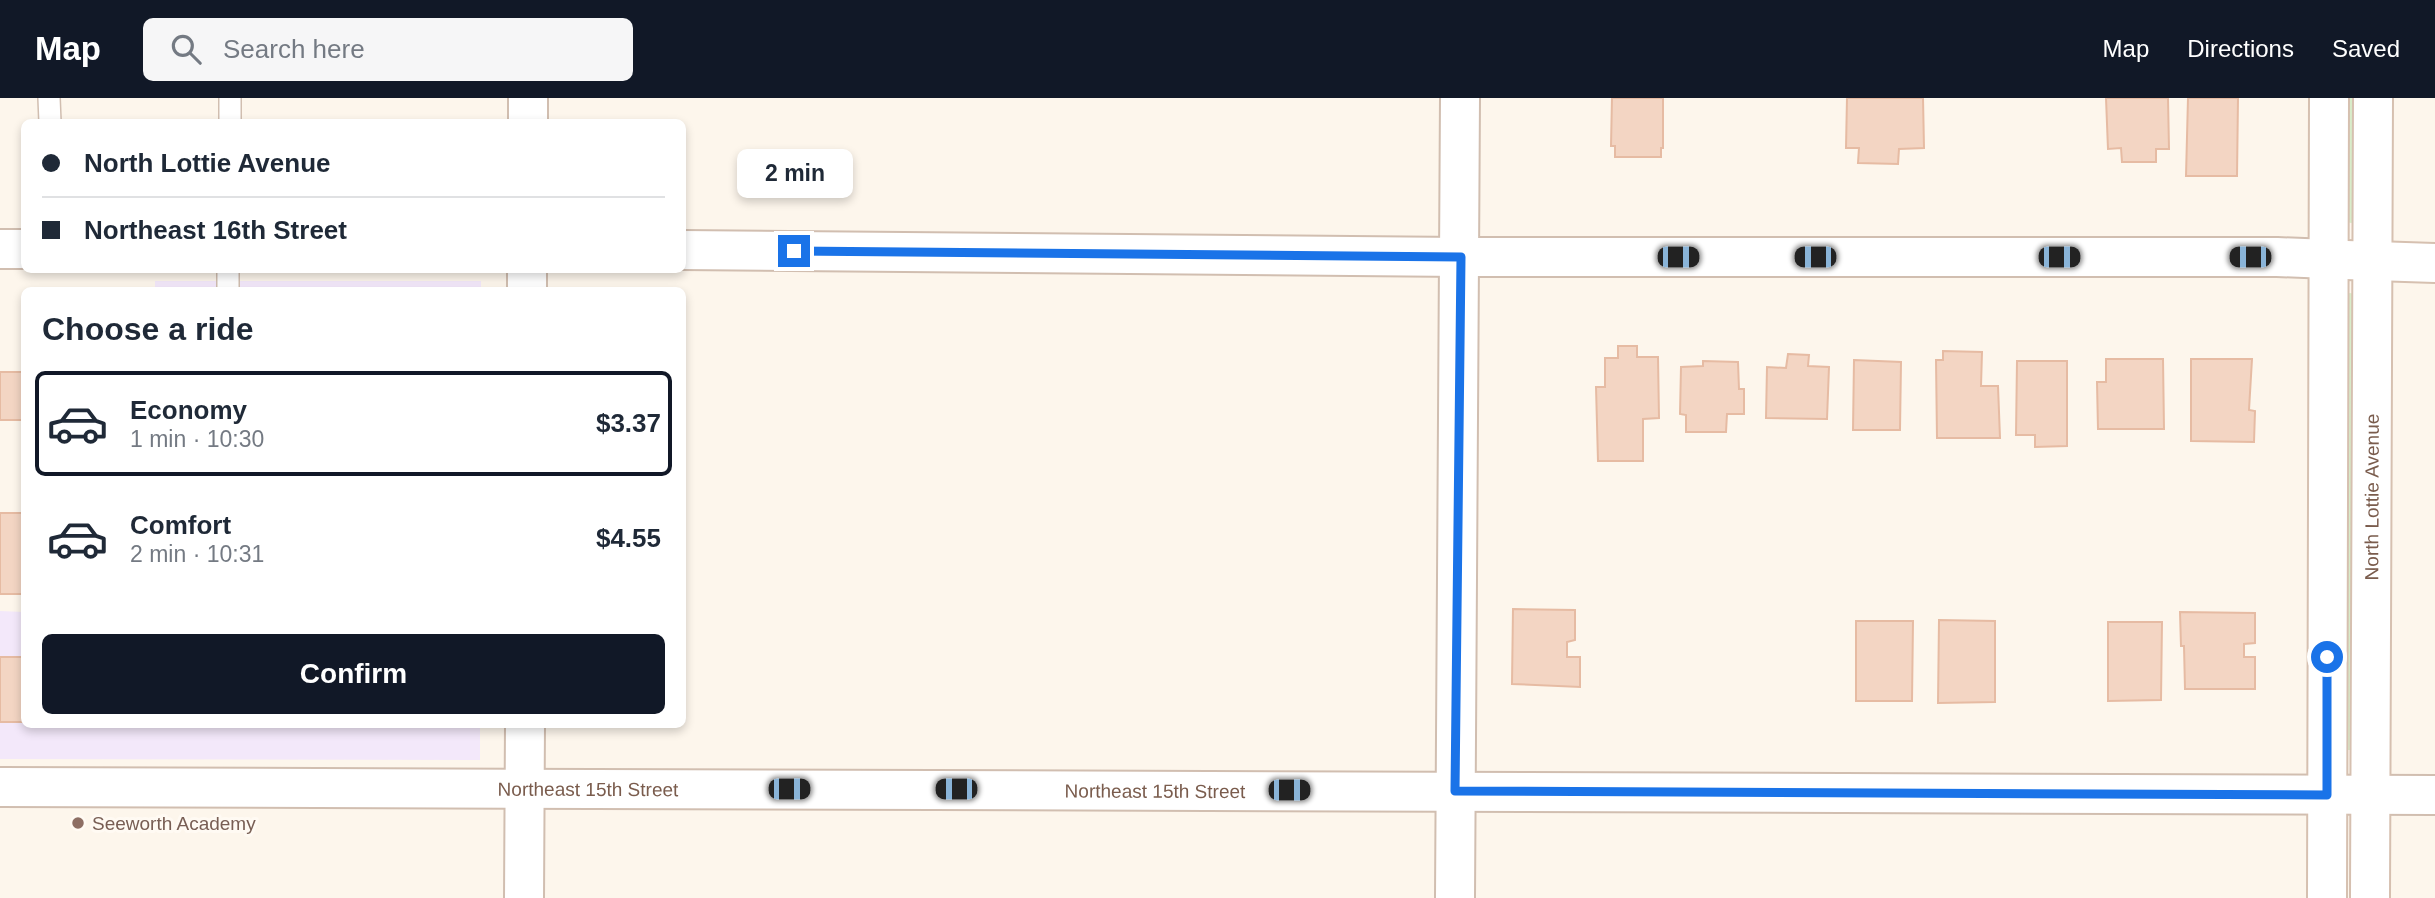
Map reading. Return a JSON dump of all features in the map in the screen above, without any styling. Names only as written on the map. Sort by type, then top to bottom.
[{"type":"street","points":[[528,98],[528,119]]},
{"type":"street","points":[[1455,898],[1460,98]]},
{"type":"street","points":[[2327,898],[2329,98]]},
{"type":"street","name":"North Lottie Avenue","points":[[2370,898],[2373,98]]},
{"type":"street","points":[[0,249],[21,249]]},
{"type":"street","points":[[686,250],[1461,257],[2277,257],[2435,263]]},
{"type":"street","points":[[524,898],[525,728]]},
{"type":"street","name":"Northeast 15th Street","points":[[0,787],[2435,795]]},
{"type":"lane","points":[[49,98],[50,119]]},
{"type":"lane","points":[[230,98],[230,119]]},
{"type":"shaded area","points":[[155,281],[481,281],[481,287],[155,287]]},
{"type":"shaded area","points":[[0,611],[21,612],[21,728],[480,728],[480,760],[0,759]]},
{"type":"green space","points":[[2340,98],[2362,98],[2358,221],[2351,223],[2343,221]]},
{"type":"green space","points":[[2343,295],[2358,295],[2355,750],[2341,750]]},
{"type":"building","points":[[1612,98],[1663,98],[1661,157],[1615,157],[1615,146],[1611,146]]},
{"type":"building","points":[[1847,98],[1923,98],[1924,148],[1899,149],[1898,164],[1858,163],[1859,148],[1846,148]]},
{"type":"building","points":[[2106,98],[2168,98],[2169,149],[2156,149],[2156,162],[2122,162],[2121,148],[2108,149]]},
{"type":"building","points":[[2188,98],[2238,98],[2237,176],[2186,176]]},
{"type":"building","points":[[1618,346],[1637,346],[1637,357],[1658,357],[1659,418],[1643,419],[1643,461],[1598,461],[1596,387],[1605,387],[1605,358],[1618,358]]},
{"type":"building","points":[[1943,351],[1982,352],[1981,386],[1998,386],[2000,438],[1937,438],[1936,360],[1943,360]]},
{"type":"building","points":[[1788,354],[1809,355],[1808,366],[1829,367],[1827,419],[1766,418],[1767,367],[1786,368]]},
{"type":"building","points":[[2106,359],[2163,359],[2164,429],[2098,429],[2097,382],[2106,382]]},
{"type":"building","points":[[2191,359],[2252,359],[2249,410],[2255,411],[2254,442],[2191,441]]},
{"type":"building","points":[[1854,360],[1901,362],[1900,430],[1853,430]]},
{"type":"building","points":[[1703,361],[1738,362],[1739,389],[1744,389],[1744,414],[1727,414],[1726,432],[1686,432],[1686,415],[1680,414],[1681,367],[1703,366]]},
{"type":"building","points":[[2017,361],[2067,361],[2067,446],[2035,447],[2035,435],[2016,435]]},
{"type":"building","points":[[0,372],[21,372],[21,420],[0,420]]},
{"type":"building","points":[[0,513],[21,513],[21,594],[0,594]]},
{"type":"building","points":[[1513,609],[1575,610],[1575,640],[1567,642],[1567,657],[1580,657],[1580,687],[1512,684]]},
{"type":"building","points":[[2180,612],[2255,613],[2255,643],[2244,644],[2244,657],[2255,657],[2255,689],[2185,689]]},
{"type":"building","points":[[1939,620],[1995,621],[1995,702],[1938,703]]},
{"type":"building","points":[[1856,621],[1913,621],[1912,701],[1856,701]]},
{"type":"building","points":[[2108,622],[2162,622],[2161,700],[2108,701]]},
{"type":"building","points":[[0,657],[21,657],[21,722],[0,722]]},
{"type":"place","name":"Seeworth Academy","points":[[78,823]]},
{"type":"route","points":[[794,251],[1461,257],[1455,791],[2327,795],[2327,657]]}]
